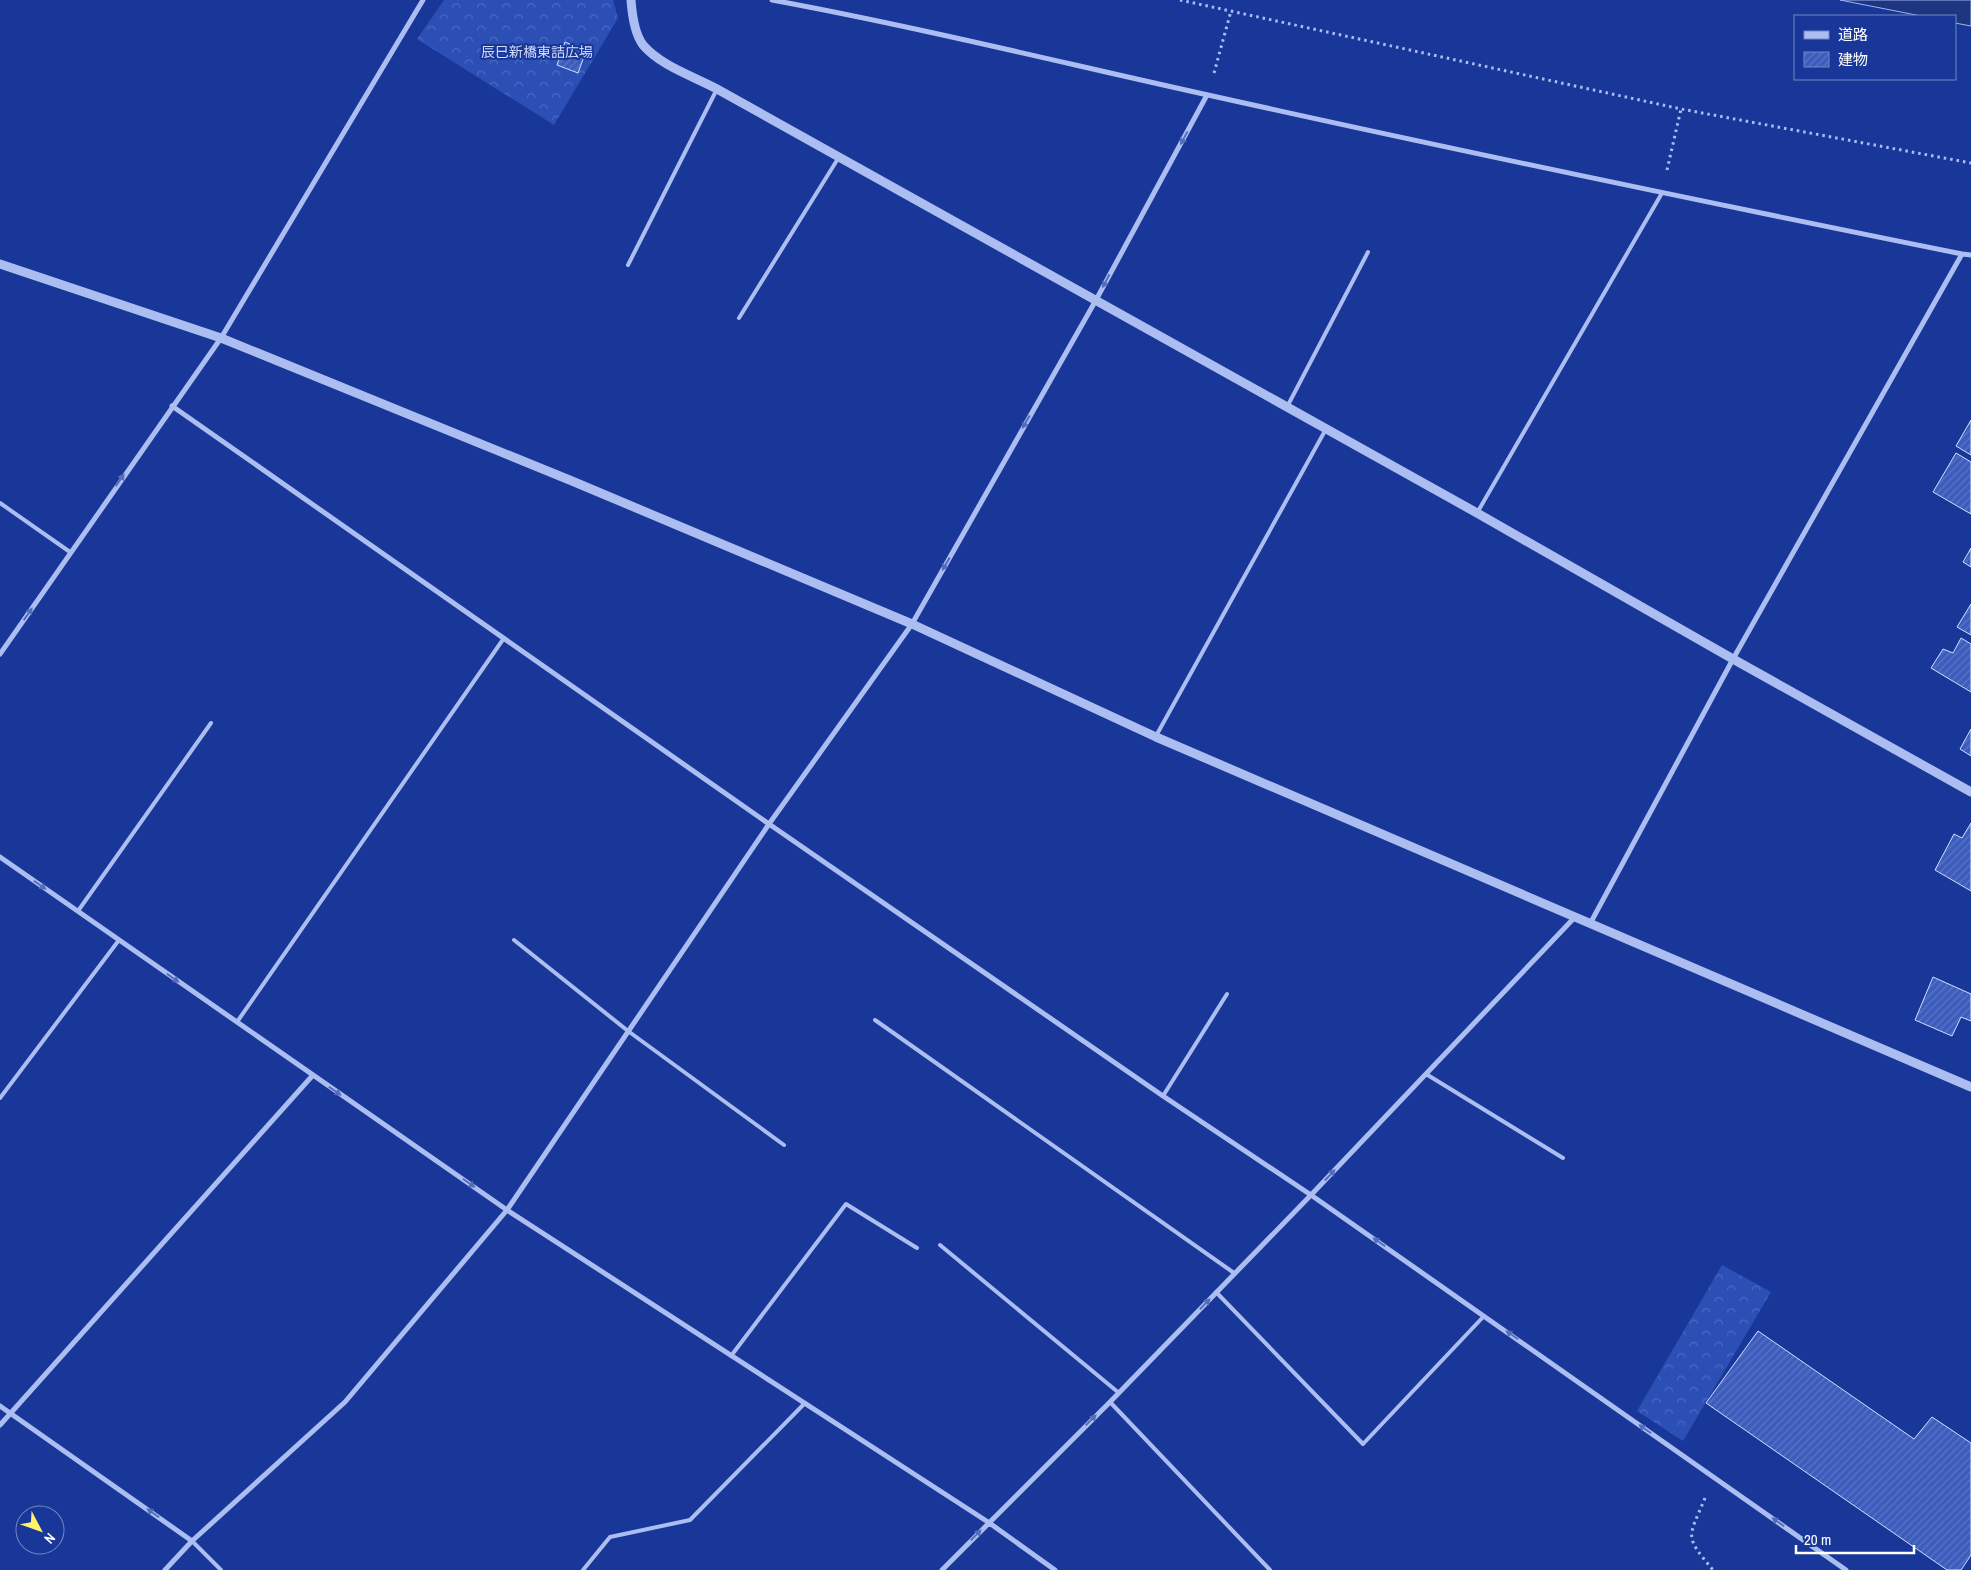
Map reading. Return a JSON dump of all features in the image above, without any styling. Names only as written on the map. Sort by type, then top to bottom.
[{"type":"street","points":[[0,654],[220,338],[423,0]]},
{"type":"street","points":[[630,0],[632,19],[643,44],[663,61],[717,88],[1971,792]]},
{"type":"street","points":[[772,0],[868,18],[1207,95],[1662,193],[1971,255]]},
{"type":"street","points":[[165,1570],[192,1541],[345,1402],[506,1210],[769,824],[912,624],[1096,300],[1207,95]]},
{"type":"street","points":[[1590,922],[1733,659],[1962,254]]},
{"type":"street","points":[[0,264],[220,338],[572,481],[912,624],[1156,737],[1971,1087]]},
{"type":"street","points":[[172,406],[769,824],[1163,1096],[1311,1195],[1846,1570]]},
{"type":"street","points":[[0,857],[506,1210],[988,1522],[1055,1570]]},
{"type":"street","points":[[942,1570],[1119,1393],[1311,1195],[1576,916]]},
{"type":"street","points":[[0,1425],[12,1414],[313,1075]]},
{"type":"street","points":[[0,1406],[192,1541]]},
{"type":"lane","points":[[628,264],[717,88]]},
{"type":"lane","points":[[739,318],[839,157]]},
{"type":"lane","points":[[1477,513],[1662,193]]},
{"type":"lane","points":[[1287,407],[1368,252]]},
{"type":"lane","points":[[1156,737],[1326,429]]},
{"type":"lane","points":[[0,503],[70,552]]},
{"type":"lane","points":[[237,1022],[504,638]]},
{"type":"lane","points":[[78,911],[211,723]]},
{"type":"lane","points":[[0,1098],[119,940]]},
{"type":"lane","points":[[514,940],[628,1031],[784,1145]]},
{"type":"lane","points":[[1163,1096],[1227,994]]},
{"type":"lane","points":[[875,1020],[1234,1273]]},
{"type":"lane","points":[[1426,1074],[1562,1158]]},
{"type":"lane","points":[[731,1356],[846,1204],[917,1248]]},
{"type":"lane","points":[[940,1246],[1119,1393]]},
{"type":"lane","points":[[1216,1292],[1363,1444],[1484,1316]]},
{"type":"lane","points":[[1110,1402],[1270,1570]]},
{"type":"lane","points":[[583,1570],[610,1537],[690,1520],[805,1403]]},
{"type":"lane","points":[[192,1541],[221,1570]]},
{"type":"path","points":[[1180,0],[1681,110],[1971,163]]},
{"type":"path","points":[[1214,74],[1231,11]]},
{"type":"path","points":[[1667,171],[1681,110]]},
{"type":"path","points":[[1713,1477],[1690,1534],[1694,1546],[1713,1570]]},
{"type":"green space","name":"辰巳新橋東詰広場","points":[[444,0],[613,0],[618,18],[554,125],[417,39]]},
{"type":"green space","points":[[1722,1265],[1771,1292],[1683,1441],[1637,1411]]},
{"type":"shaded area","points":[[1840,0],[1971,0],[1971,26],[1956,23],[1956,15],[1916,15]]},
{"type":"building","points":[[565,42],[586,51],[578,73],[557,65]]},
{"type":"building","points":[[1971,420],[1971,455],[1956,446]]},
{"type":"building","points":[[1956,453],[1971,462],[1971,514],[1933,492]]},
{"type":"building","points":[[1971,548],[1971,567],[1963,562]]},
{"type":"building","points":[[1971,604],[1971,635],[1957,627]]},
{"type":"building","points":[[1961,638],[1971,644],[1971,692],[1931,668],[1943,649],[1953,653]]},
{"type":"building","points":[[1971,729],[1971,756],[1960,749]]},
{"type":"building","points":[[1971,823],[1971,891],[1935,870],[1954,834],[1962,838]]},
{"type":"building","points":[[1933,977],[1971,994],[1971,1021],[1961,1017],[1952,1036],[1915,1020]]},
{"type":"building","points":[[1758,1331],[1914,1439],[1932,1417],[1971,1443],[1971,1555],[1961,1570],[1947,1570],[1706,1403]]}]
